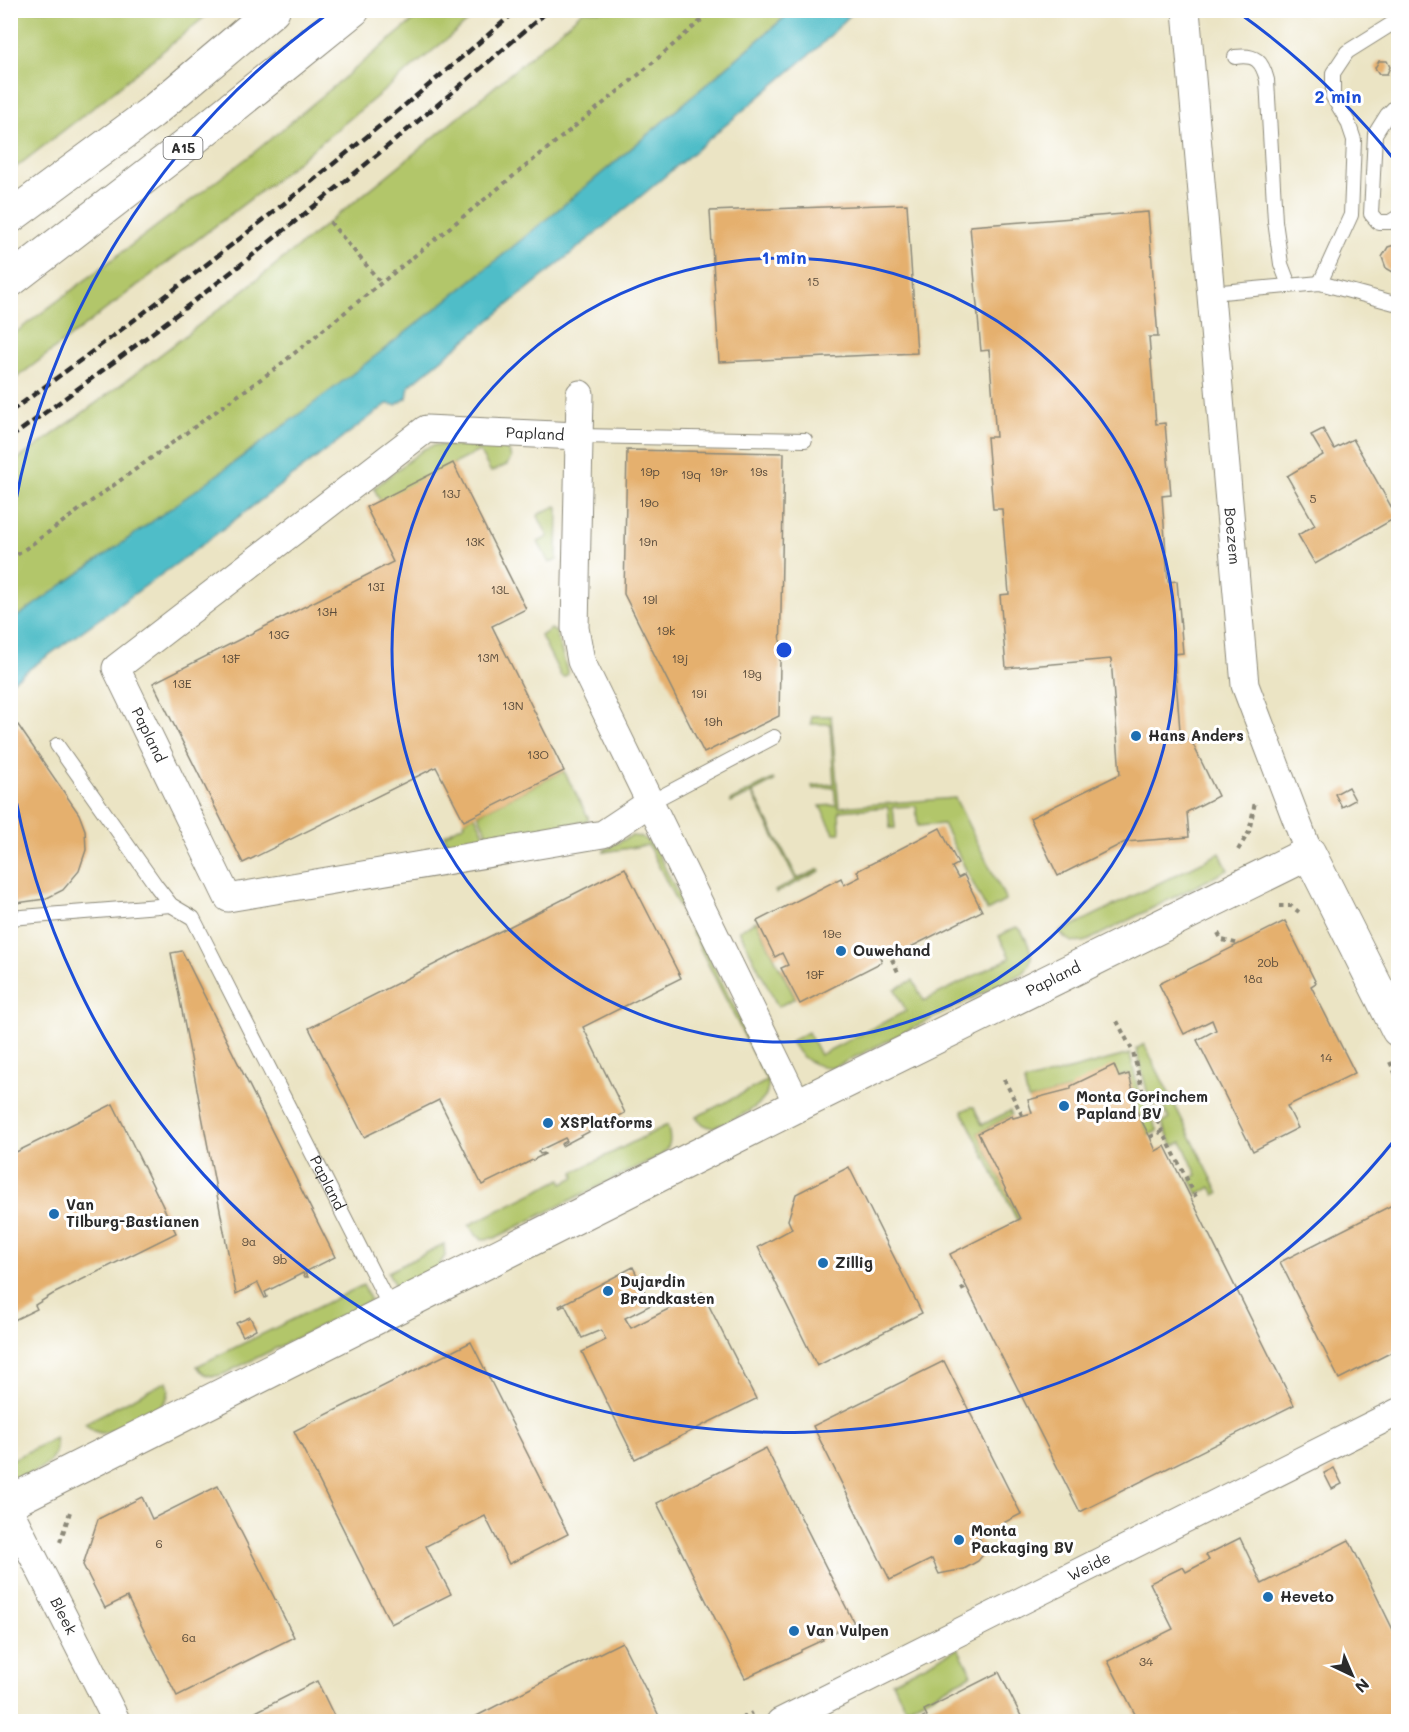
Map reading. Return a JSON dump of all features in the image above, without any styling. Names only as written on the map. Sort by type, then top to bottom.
[{"type":"main road","points":[[10,217],[152,112],[273,10]]},
{"type":"main road","name":"A15","points":[[10,281],[176,153],[353,10]]},
{"type":"main road","name":"Boezem","points":[[1309,853],[1398,1030]]},
{"type":"main road","name":"Papland","points":[[10,1502],[798,1105],[1309,853]]},
{"type":"street","name":"Boezem","points":[[1186,10],[1245,685],[1309,853]]},
{"type":"street","name":"Papland","points":[[580,394],[575,628],[581,661],[798,1105]]},
{"type":"street","name":"Papland","points":[[578,436],[426,429],[116,669],[228,898],[603,834],[651,802]]},
{"type":"street","name":"Weide","points":[[780,1722],[1398,1412]]},
{"type":"street","name":"Bleek","points":[[10,1511],[117,1722]]},
{"type":"lane","points":[[1320,283],[1351,215],[1354,140],[1348,122],[1334,97],[1333,73],[1347,52],[1398,20]]},
{"type":"lane","points":[[1235,57],[1254,58],[1264,66],[1267,80],[1275,221],[1281,264],[1289,285]]},
{"type":"lane","points":[[1398,104],[1387,115],[1375,134],[1371,214],[1378,222],[1390,222],[1398,218]]},
{"type":"lane","points":[[1211,293],[1320,283],[1398,304]]},
{"type":"lane","name":"Papland","points":[[578,436],[805,440]]},
{"type":"lane","name":"Papland","points":[[651,802],[774,737]]},
{"type":"lane","name":"Papland","points":[[57,744],[157,887],[171,904],[193,918],[391,1309]]},
{"type":"lane","points":[[10,918],[171,904]]},
{"type":"path","points":[[10,560],[276,368],[642,72],[713,10]]},
{"type":"path","points":[[330,222],[382,284]]},
{"type":"path","points":[[1214,924],[1222,940],[1240,944]]},
{"type":"path","points":[[888,951],[898,972]]},
{"type":"path","points":[[1117,1021],[1133,1052],[1143,1093],[1196,1197]]},
{"type":"path","points":[[1004,1078],[1022,1115]]},
{"type":"path","points":[[1150,1137],[1163,1131]]},
{"type":"path","points":[[961,1290],[967,1287]]},
{"type":"green space","points":[[11,10],[212,10],[212,11],[11,171]]},
{"type":"green space","points":[[426,10],[481,11],[274,181],[11,382],[11,336],[251,155]]},
{"type":"green space","points":[[583,11],[792,11],[452,297],[257,446],[11,621],[10,465],[186,335],[364,195]]},
{"type":"green space","points":[[435,445],[504,448],[509,451],[511,458],[507,465],[491,472],[479,451],[380,501],[374,488],[424,449]]},
{"type":"green space","points":[[558,507],[557,560],[549,563],[538,542],[548,537],[538,516]]},
{"type":"green space","points":[[551,629],[556,632],[568,674],[564,677],[561,676],[541,636]]},
{"type":"green space","points":[[811,716],[831,716],[839,807],[955,798],[1005,901],[987,911],[943,824],[918,826],[916,806],[893,807],[895,828],[890,828],[888,807],[839,811],[840,833],[834,833],[820,806],[836,805],[834,787],[813,789],[812,786],[834,784],[830,724],[811,724]]},
{"type":"green space","points":[[564,771],[588,821],[489,838],[478,814]]},
{"type":"green space","points":[[773,779],[774,781],[753,792],[798,879],[819,869],[820,871],[776,893],[775,891],[796,880],[752,793],[731,803],[730,801]]},
{"type":"green space","points":[[475,815],[486,838],[448,845],[444,835],[465,824],[464,821]]},
{"type":"green space","points":[[631,836],[642,837],[655,848],[768,1075],[768,1089],[762,1101],[723,1124],[707,1126],[696,1117],[767,1081],[648,845],[604,852]]},
{"type":"green space","points":[[1220,853],[1228,870],[1089,940],[1073,942],[1066,939],[1060,932]]},
{"type":"green space","points":[[756,921],[795,998],[778,1007],[739,930]]},
{"type":"green space","points":[[1016,927],[1021,930],[1031,952],[1028,968],[1023,973],[835,1067],[821,1066],[808,1061],[791,1041],[808,1032],[820,1055],[906,1011],[895,989],[913,980],[924,1001],[1010,958],[999,936]]},
{"type":"green space","points":[[1144,1044],[1219,1193],[1215,1195],[1211,1187],[1198,1195],[1190,1179],[1197,1175],[1182,1142],[1173,1146],[1162,1123],[1169,1119],[1161,1102],[1154,1106],[1147,1091],[1136,1049]]},
{"type":"green space","points":[[1130,1054],[1139,1094],[1158,1131],[1149,1135],[1135,1108],[1137,1106],[1129,1074],[1028,1100],[1024,1082]]},
{"type":"green space","points":[[974,1107],[982,1125],[1010,1111],[1012,1115],[978,1133],[1020,1219],[1017,1220],[962,1111]]},
{"type":"green space","points":[[667,1125],[670,1142],[661,1155],[495,1238],[482,1239],[469,1225],[561,1179],[563,1183],[575,1177],[574,1172]]},
{"type":"green space","points":[[444,1244],[445,1256],[438,1267],[396,1288],[388,1272]]},
{"type":"green space","points":[[363,1285],[371,1301],[224,1374],[209,1376],[197,1366]]},
{"type":"green space","points":[[167,1381],[166,1401],[144,1416],[114,1430],[101,1433],[92,1430],[85,1423]]},
{"type":"green space","points":[[55,1438],[56,1448],[49,1462],[36,1471],[11,1482],[11,1460]]},
{"type":"green space","points":[[958,1648],[972,1675],[906,1708],[892,1682]]},
{"type":"water","points":[[792,11],[854,11],[822,44],[409,386],[407,398],[396,405],[387,404],[190,554],[11,682],[11,621],[208,482],[451,297],[647,135]]},
{"type":"building","points":[[1379,61],[1387,61],[1390,67],[1387,74],[1379,74],[1375,68]]},
{"type":"building","points":[[907,204],[917,353],[719,362],[710,211]]},
{"type":"building","points":[[1148,212],[1158,337],[1149,337],[1156,424],[1165,423],[1171,495],[1162,496],[1168,582],[1177,581],[1183,653],[1174,654],[1181,743],[1190,738],[1218,796],[1187,812],[1189,837],[1125,842],[1058,876],[1030,818],[1120,774],[1111,659],[1006,668],[1000,595],[1009,594],[1002,509],[993,509],[987,437],[996,437],[989,350],[981,351],[970,226]]},
{"type":"building","points":[[1398,244],[1398,275],[1386,268],[1382,257],[1388,247]]},
{"type":"building","points":[[1323,429],[1334,449],[1353,439],[1397,517],[1315,564],[1298,535],[1315,525],[1287,476],[1323,455],[1311,435]]},
{"type":"building","points":[[627,450],[784,453],[779,716],[704,753],[624,594]]},
{"type":"building","points":[[453,463],[526,609],[492,626],[564,771],[464,821],[436,767],[243,863],[153,683],[393,562],[366,507]]},
{"type":"building","points":[[18,725],[79,814],[85,830],[86,850],[79,871],[63,890],[45,899],[10,904],[10,730]]},
{"type":"building","points":[[1348,787],[1355,800],[1342,807],[1335,794]]},
{"type":"building","points":[[940,828],[958,864],[952,867],[958,878],[964,875],[982,911],[899,953],[895,947],[879,955],[882,962],[800,1004],[781,968],[788,965],[782,953],[775,957],[757,921],[841,878],[844,885],[860,877],[857,871]]},
{"type":"building","points":[[625,868],[681,978],[583,1027],[625,1113],[562,1146],[561,1144],[567,1141],[565,1138],[538,1151],[540,1154],[545,1154],[482,1185],[439,1100],[364,1137],[309,1028]]},
{"type":"building","points":[[1285,921],[1316,983],[1311,986],[1355,1073],[1287,1106],[1298,1128],[1253,1151],[1197,1040],[1216,1030],[1212,1020],[1184,1034],[1159,984]]},
{"type":"building","points":[[182,951],[335,1257],[305,1272],[308,1277],[305,1277],[303,1273],[265,1292],[267,1297],[265,1298],[258,1283],[236,1294],[171,953]]},
{"type":"building","points":[[1114,1065],[1119,1077],[1129,1074],[1137,1107],[1135,1108],[1156,1151],[1165,1146],[1294,1405],[1080,1512],[950,1254],[1020,1219],[978,1133],[1012,1116],[1013,1118],[1032,1113],[1028,1100],[1071,1089],[1071,1086]]},
{"type":"building","points":[[113,1104],[176,1233],[53,1294],[35,1305],[37,1309],[10,1322],[10,1155]]},
{"type":"building","points":[[849,1167],[922,1313],[817,1366],[758,1247],[792,1229],[788,1220],[796,1194]]},
{"type":"building","points":[[1396,1203],[1398,1208],[1398,1349],[1339,1379],[1280,1262]]},
{"type":"building","points":[[633,1267],[651,1305],[625,1318],[631,1328],[702,1292],[756,1399],[635,1459],[582,1352],[606,1340],[601,1330],[582,1338],[565,1305],[560,1308],[559,1306]]},
{"type":"building","points":[[250,1317],[256,1329],[243,1336],[236,1323]]},
{"type":"building","points":[[471,1342],[568,1534],[509,1564],[485,1516],[426,1546],[451,1594],[391,1624],[294,1431]]},
{"type":"building","points":[[944,1361],[1021,1514],[978,1536],[986,1551],[978,1561],[964,1569],[939,1574],[932,1559],[890,1580],[813,1426]]},
{"type":"building","points":[[766,1448],[854,1623],[822,1638],[823,1640],[801,1652],[745,1678],[657,1503]]},
{"type":"building","points":[[1334,1468],[1342,1484],[1332,1489],[1324,1473]]},
{"type":"building","points":[[218,1486],[294,1637],[177,1696],[127,1597],[105,1608],[83,1565],[98,1519],[142,1497],[152,1519]]},
{"type":"building","points":[[1240,1538],[1262,1584],[1349,1540],[1398,1640],[1398,1722],[1139,1722],[1108,1661],[1173,1629],[1150,1583],[1183,1567],[1186,1572],[1209,1560],[1206,1555]]},
{"type":"building","points":[[622,1642],[662,1722],[465,1722],[564,1671]]},
{"type":"building","points":[[999,1672],[1024,1722],[915,1722],[927,1716],[924,1710]]},
{"type":"building","points":[[317,1681],[337,1722],[236,1722]]},
{"type":"railway","points":[[10,412],[268,216],[517,10]]},
{"type":"railway","points":[[10,438],[149,336],[284,230],[549,10]]},
{"type":"place","name":"Hans Anders","points":[[1136,736]]},
{"type":"place","name":"Ouwehand","points":[[841,951]]},
{"type":"place","name":"Monta Gorinchem Papland BV","points":[[1064,1106]]},
{"type":"place","name":"XSPlatforms","points":[[548,1123]]},
{"type":"place","name":"Van Tilburg-Bastianen","points":[[54,1214]]},
{"type":"place","name":"Zillig","points":[[823,1263]]},
{"type":"place","name":"Dujardin Brandkasten","points":[[608,1291]]},
{"type":"place","name":"Monta Packaging BV","points":[[959,1540]]},
{"type":"place","name":"Heveto","points":[[1268,1597]]},
{"type":"place","name":"Van Vulpen","points":[[794,1631]]}]
